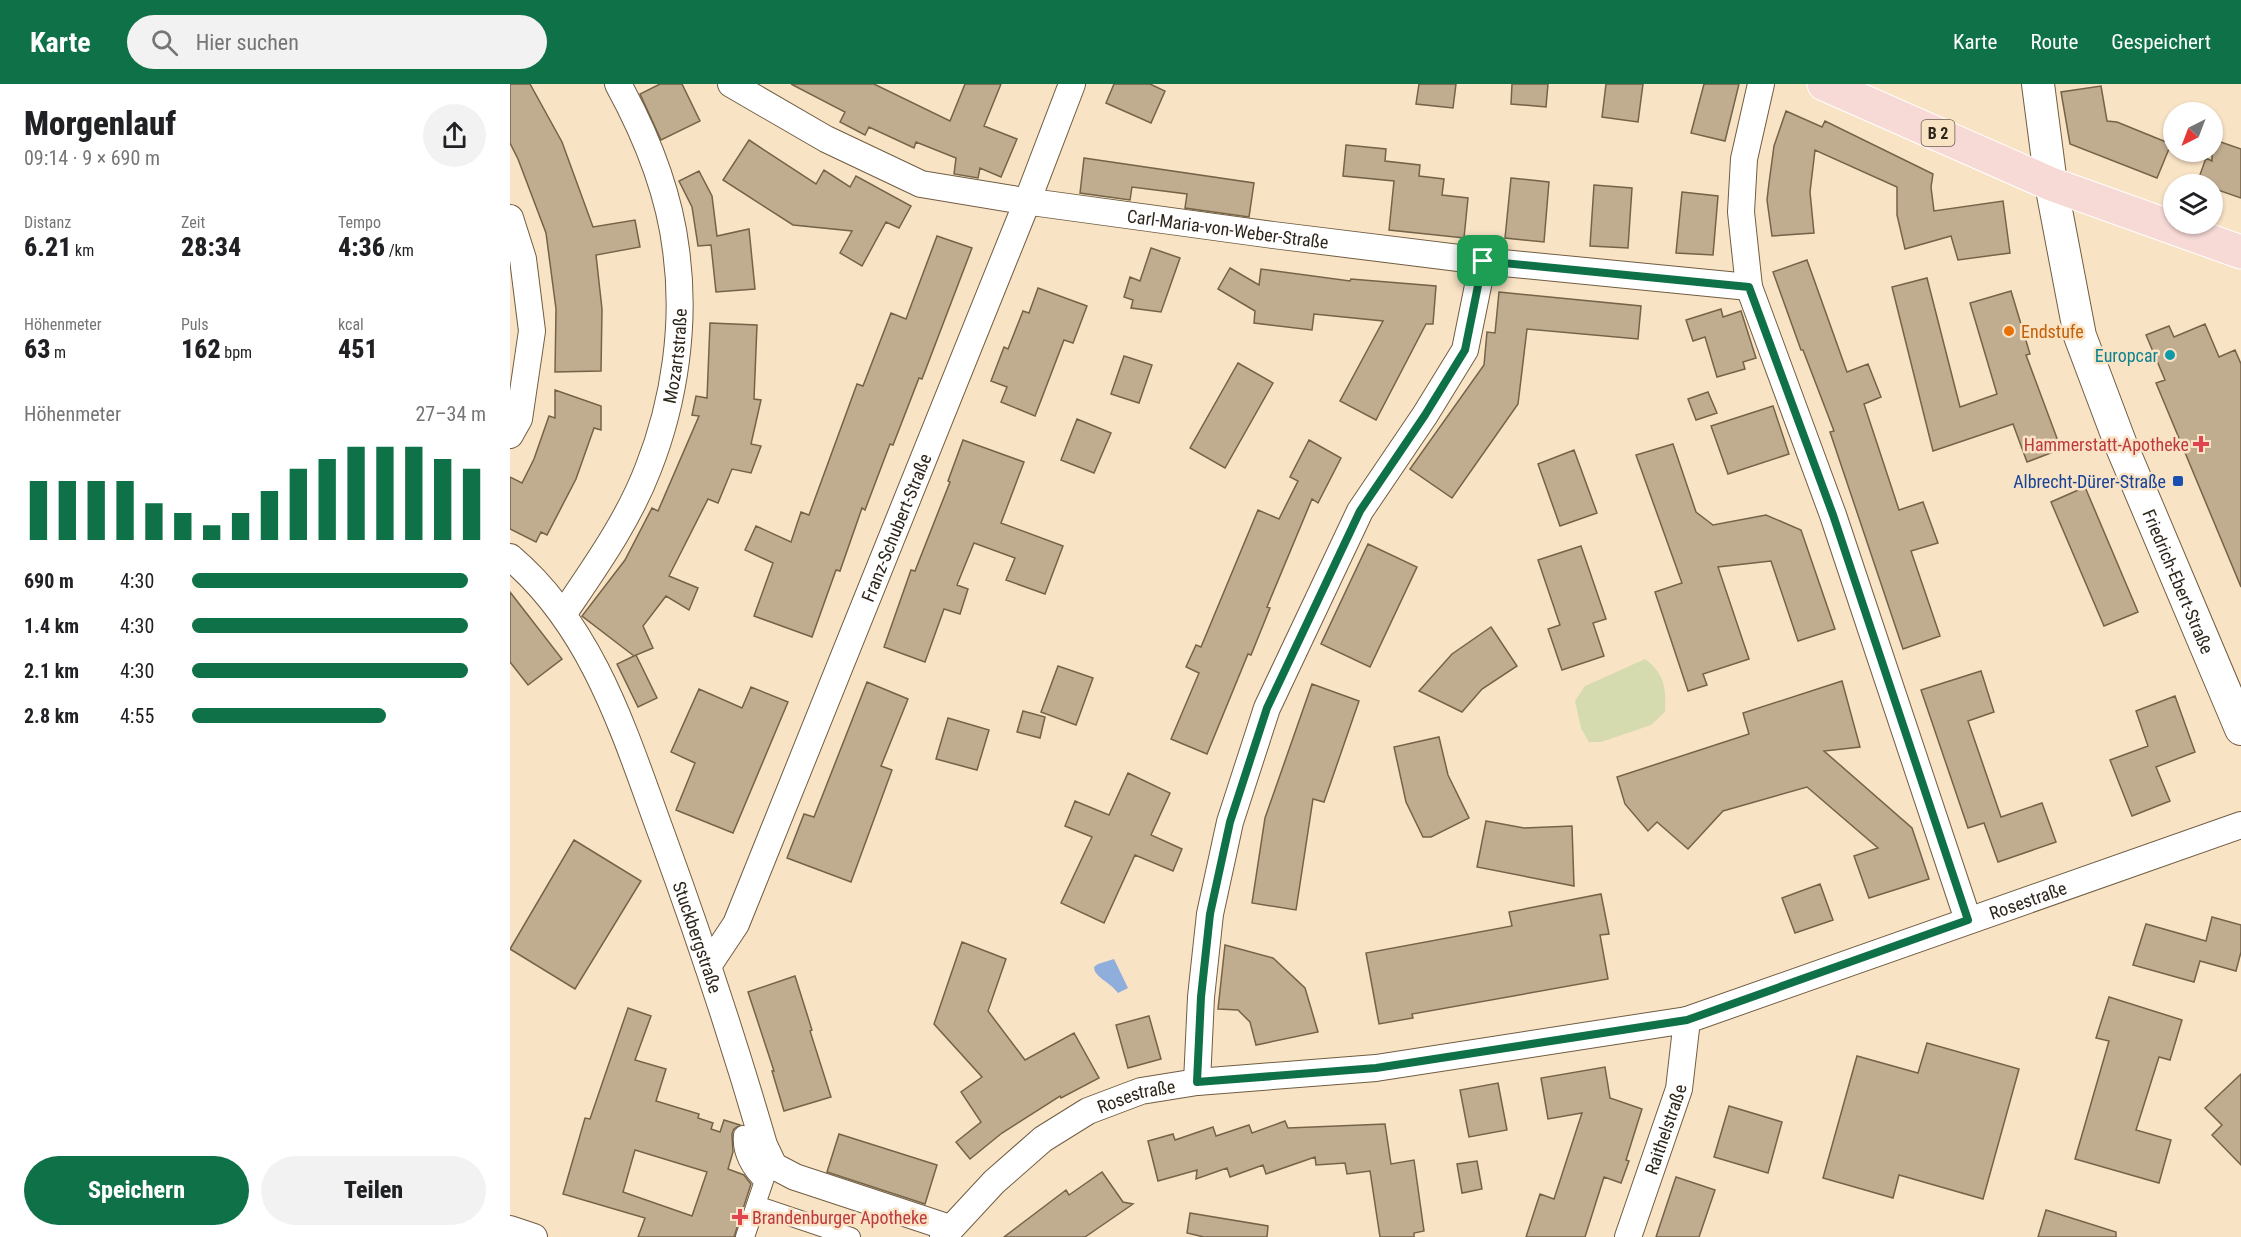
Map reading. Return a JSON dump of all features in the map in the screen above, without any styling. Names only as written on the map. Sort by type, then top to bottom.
[{"type":"main road","name":"B 2","points":[[1824,84],[2051,184],[2241,252]]},
{"type":"street","name":"Mozartstraße","points":[[564,613],[627,515],[648,470],[660,436],[678,342],[679,288],[676,250],[667,207],[658,173],[618,84]]},
{"type":"street","name":"Carl-Maria-von-Weber-Straße","points":[[730,84],[826,139],[921,184],[1027,202],[1483,261],[1749,287]]},
{"type":"street","name":"Franz-Schubert-Straße","points":[[708,966],[736,924],[1027,202],[1072,84]]},
{"type":"street","points":[[1761,84],[1744,159],[1741,212],[1749,287],[1833,515],[1968,920]]},
{"type":"street","name":"Friedrich-Ebert-Straße","points":[[2038,84],[2051,184],[2080,336],[2121,445],[2241,729]]},
{"type":"street","points":[[510,218],[523,259],[532,331],[519,419],[510,435]]},
{"type":"street","points":[[1197,1082],[1201,997],[1210,914],[1230,822],[1267,708],[1360,511],[1425,415],[1465,350],[1483,261]]},
{"type":"street","name":"Stuckbergstraße","points":[[510,557],[564,613],[587,651],[621,725],[708,966],[764,1145],[774,1166],[795,1177],[946,1233]]},
{"type":"street","name":"Rosestraße","points":[[946,1233],[994,1182],[1043,1139],[1088,1110],[1141,1091],[1197,1082],[1376,1068],[1687,1020],[2241,825]]},
{"type":"street","name":"Raithelstraße","points":[[1628,1237],[1679,1089],[1687,1020]]},
{"type":"street","points":[[743,1135],[742,1143],[753,1172],[765,1178],[745,1237]]},
{"type":"street","points":[[756,1204],[840,1235]]},
{"type":"street","points":[[510,1229],[534,1237]]},
{"type":"green space","points":[[1645,659],[1657,670],[1663,682],[1665,712],[1651,725],[1601,742],[1589,742],[1581,728],[1575,701],[1585,686]]},
{"type":"water","points":[[1114,959],[1128,988],[1118,993],[1097,974],[1094,967]]},
{"type":"building","points":[[510,84],[530,84],[562,142],[593,227],[635,220],[640,247],[596,255],[602,309],[601,371],[555,372],[556,309],[546,233],[510,143]]},
{"type":"building","points":[[660,84],[682,84],[700,121],[661,140],[640,94]]},
{"type":"building","points":[[791,84],[874,84],[950,121],[965,84],[1001,84],[984,126],[1017,139],[1001,177],[980,168],[978,178],[954,174],[956,158],[916,142],[914,148],[869,127],[865,135],[840,122],[845,112]]},
{"type":"building","points":[[1114,84],[1150,84],[1165,91],[1151,123],[1106,103]]},
{"type":"building","points":[[1419,84],[1456,84],[1453,108],[1416,104]]},
{"type":"building","points":[[1512,84],[1548,84],[1546,107],[1511,104]]},
{"type":"building","points":[[1606,84],[1643,84],[1638,122],[1602,117]]},
{"type":"building","points":[[1704,84],[1739,84],[1725,141],[1691,133]]},
{"type":"building","points":[[2101,86],[2107,121],[2117,122],[2163,141],[2164,162],[2157,178],[2070,144],[2061,92]]},
{"type":"building","points":[[1786,111],[1822,127],[1825,121],[1933,174],[1931,187],[1934,211],[2003,201],[2010,253],[1958,260],[1951,236],[1905,249],[1897,215],[1897,187],[1815,150],[1810,192],[1814,233],[1772,236],[1767,200],[1774,146]]},
{"type":"building","points":[[749,140],[816,184],[824,170],[850,187],[856,176],[911,206],[899,228],[886,222],[862,266],[840,253],[852,231],[793,225],[723,180]]},
{"type":"building","points":[[2223,143],[2241,149],[2241,198],[2223,192],[2223,174],[2200,174],[2205,162],[2223,162]]},
{"type":"building","points":[[1346,145],[1386,149],[1385,161],[1420,165],[1419,176],[1444,179],[1442,195],[1468,198],[1464,238],[1389,230],[1394,181],[1343,176]]},
{"type":"building","points":[[1084,158],[1254,183],[1249,217],[1185,208],[1187,194],[1132,187],[1130,200],[1080,193]]},
{"type":"building","points":[[699,171],[712,196],[717,236],[749,229],[755,289],[716,292],[711,245],[698,246],[692,207],[679,181]]},
{"type":"building","points":[[1511,178],[1549,182],[1544,242],[1505,238]]},
{"type":"building","points":[[1594,185],[1632,188],[1628,248],[1590,246]]},
{"type":"building","points":[[1682,192],[1718,196],[1713,255],[1676,253]]},
{"type":"building","points":[[937,236],[972,248],[922,379],[919,378],[893,445],[890,444],[865,510],[862,508],[840,571],[836,570],[812,637],[754,616],[773,563],[745,550],[756,526],[791,542],[801,512],[809,515],[857,384],[863,386],[891,313],[906,319]]},
{"type":"building","points":[[1151,248],[1180,258],[1161,312],[1131,308],[1133,300],[1124,297],[1130,277],[1140,281]]},
{"type":"building","points":[[1807,260],[1847,372],[1868,364],[1881,397],[1864,404],[1899,510],[1923,502],[1938,543],[1911,551],[1940,636],[1903,649],[1830,432],[1834,431],[1773,272]]},
{"type":"building","points":[[1230,268],[1259,285],[1261,269],[1350,281],[1351,279],[1436,286],[1433,324],[1426,324],[1376,420],[1340,401],[1383,321],[1314,314],[1312,330],[1254,323],[1255,311],[1218,289]]},
{"type":"building","points":[[1927,278],[1960,407],[1997,394],[1970,303],[2011,291],[2030,354],[2026,355],[2061,449],[2027,462],[2013,424],[1933,451],[1892,287]]},
{"type":"building","points":[[1038,288],[1087,306],[1073,343],[1064,340],[1035,416],[1001,402],[1007,387],[991,381],[1004,347],[1008,349],[1023,311],[1029,313]]},
{"type":"building","points":[[1499,292],[1641,306],[1638,339],[1527,329],[1518,404],[1452,498],[1410,469],[1484,365],[1487,332],[1495,333]]},
{"type":"building","points":[[1721,309],[1723,317],[1741,311],[1756,358],[1743,362],[1745,369],[1717,377],[1705,337],[1693,341],[1686,320]]},
{"type":"building","points":[[710,323],[757,325],[754,399],[761,400],[751,444],[761,446],[751,473],[732,469],[718,503],[708,499],[669,576],[698,588],[689,610],[666,596],[643,626],[653,648],[634,656],[582,616],[625,560],[652,508],[658,511],[699,416],[692,415],[696,396],[707,398]]},
{"type":"building","points":[[2205,324],[2219,357],[2235,350],[2241,364],[2241,587],[2156,383],[2165,380],[2146,335],[2169,326],[2174,337]]},
{"type":"building","points":[[1124,356],[1152,365],[1139,403],[1111,394]]},
{"type":"building","points":[[1238,363],[1273,383],[1225,468],[1190,448]]},
{"type":"building","points":[[555,390],[601,406],[601,430],[594,428],[576,479],[547,535],[541,532],[536,542],[510,529],[510,477],[522,483],[534,459],[549,416],[555,418]]},
{"type":"building","points":[[1708,392],[1717,413],[1696,420],[1688,399]]},
{"type":"building","points":[[1773,406],[1789,454],[1728,474],[1711,426]]},
{"type":"building","points":[[1077,419],[1111,433],[1094,473],[1061,460]]},
{"type":"building","points":[[963,440],[1024,462],[1001,523],[1063,546],[1045,594],[1006,580],[1015,558],[974,543],[957,585],[968,589],[960,614],[944,609],[925,662],[884,647],[911,570],[915,571],[950,482],[948,481]]},
{"type":"building","points":[[1309,440],[1341,458],[1318,503],[1312,499],[1267,607],[1270,608],[1251,655],[1248,654],[1207,754],[1171,739],[1199,673],[1186,667],[1196,645],[1201,647],[1258,510],[1279,519],[1298,481],[1290,477]]},
{"type":"building","points":[[1673,444],[1696,512],[1713,525],[1766,515],[1801,530],[1835,629],[1798,641],[1771,561],[1718,567],[1749,659],[1703,674],[1707,685],[1688,691],[1655,592],[1682,583],[1636,455]]},
{"type":"building","points":[[1574,450],[1597,513],[1560,526],[1538,464]]},
{"type":"building","points":[[2085,487],[2138,612],[2104,626],[2051,502]]},
{"type":"building","points":[[1368,544],[1417,567],[1370,667],[1321,644]]},
{"type":"building","points":[[1581,546],[1606,619],[1593,623],[1604,656],[1562,670],[1548,629],[1560,625],[1538,560]]},
{"type":"building","points":[[510,592],[562,659],[528,685],[510,662]]},
{"type":"building","points":[[1491,627],[1517,666],[1482,689],[1462,712],[1419,691],[1452,654]]},
{"type":"building","points":[[636,655],[657,698],[638,707],[617,664]]},
{"type":"building","points":[[1058,666],[1093,678],[1076,725],[1041,712]]},
{"type":"building","points":[[1981,671],[1994,712],[1968,721],[2001,817],[2042,803],[2056,842],[1998,862],[1984,823],[1968,828],[1921,690]]},
{"type":"building","points":[[1842,681],[1860,747],[1824,751],[1912,828],[1929,879],[1869,898],[1854,856],[1878,848],[1807,787],[1723,811],[1688,849],[1657,822],[1648,831],[1625,804],[1617,777],[1749,734],[1743,713]]},
{"type":"building","points":[[867,682],[908,699],[881,766],[892,770],[851,882],[787,858],[804,814],[814,817]]},
{"type":"building","points":[[1312,684],[1359,701],[1324,802],[1313,799],[1296,910],[1252,903],[1265,818]]},
{"type":"building","points":[[751,687],[788,702],[733,833],[676,810],[695,763],[671,752],[699,689],[742,708]]},
{"type":"building","points":[[2175,696],[2195,752],[2156,767],[2170,801],[2132,816],[2110,760],[2148,746],[2136,711]]},
{"type":"building","points":[[1023,711],[1045,717],[1040,738],[1017,732]]},
{"type":"building","points":[[948,718],[989,730],[977,770],[936,759]]},
{"type":"building","points":[[1439,737],[1448,775],[1469,818],[1431,837],[1423,837],[1406,802],[1394,747]]},
{"type":"building","points":[[1128,773],[1170,793],[1151,835],[1182,849],[1173,871],[1135,855],[1104,923],[1061,903],[1092,837],[1065,826],[1075,801],[1109,815]]},
{"type":"building","points":[[1486,821],[1524,828],[1572,826],[1574,886],[1477,867]]},
{"type":"building","points":[[574,840],[641,881],[575,989],[510,949]]},
{"type":"building","points":[[1820,884],[1833,920],[1795,933],[1782,898]]},
{"type":"building","points":[[1601,894],[1609,934],[1600,935],[1608,979],[1412,1014],[1413,1018],[1379,1024],[1366,953],[1512,926],[1509,912]]},
{"type":"building","points":[[2212,917],[2241,925],[2241,952],[2236,971],[2200,961],[2194,982],[2133,965],[2146,924],[2206,941]]},
{"type":"building","points":[[962,942],[1006,959],[988,1011],[1025,1060],[1074,1033],[1099,1078],[1061,1098],[1060,1096],[1002,1133],[970,1159],[956,1142],[981,1122],[961,1092],[982,1077],[934,1024]]},
{"type":"building","points":[[1225,945],[1273,958],[1305,988],[1318,1032],[1256,1045],[1250,1022],[1238,1010],[1218,1009]]},
{"type":"building","points":[[795,976],[831,1097],[784,1111],[772,1071],[774,1071],[748,992]]},
{"type":"building","points":[[2109,997],[2182,1020],[2170,1060],[2159,1057],[2136,1130],[2171,1140],[2159,1183],[2075,1159],[2109,1041],[2096,1038]]},
{"type":"building","points":[[628,1008],[651,1016],[635,1060],[666,1069],[656,1101],[699,1114],[698,1118],[713,1123],[711,1129],[720,1132],[724,1120],[740,1125],[734,1129],[732,1134],[733,1152],[728,1169],[744,1175],[751,1184],[734,1237],[638,1237],[645,1218],[563,1194],[585,1118],[590,1119]],"holes":[[[635,1150],[707,1172],[692,1216],[623,1192]]]},
{"type":"building","points":[[1149,1016],[1161,1059],[1128,1068],[1116,1025]]},
{"type":"building","points":[[1927,1043],[2019,1069],[1983,1199],[1899,1175],[1893,1198],[1823,1178],[1857,1056],[1918,1073]]},
{"type":"building","points":[[1605,1067],[1610,1098],[1642,1109],[1621,1183],[1604,1177],[1585,1237],[1526,1237],[1540,1194],[1554,1199],[1582,1113],[1548,1119],[1541,1078]]},
{"type":"building","points":[[2241,1074],[2241,1165],[2212,1135],[2222,1125],[2205,1108]]},
{"type":"building","points":[[1498,1083],[1507,1130],[1469,1137],[1460,1090]]},
{"type":"building","points":[[1729,1106],[1782,1122],[1768,1173],[1714,1157]]},
{"type":"building","points":[[1285,1121],[1288,1128],[1385,1124],[1391,1164],[1414,1160],[1424,1231],[1414,1233],[1414,1237],[1380,1237],[1370,1171],[1347,1174],[1345,1163],[1316,1165],[1315,1157],[1266,1174],[1263,1165],[1230,1177],[1227,1168],[1196,1179],[1197,1170],[1158,1181],[1148,1141],[1173,1134],[1175,1140],[1213,1127],[1216,1136],[1249,1125],[1252,1133]]},
{"type":"building","points":[[839,1134],[937,1165],[925,1204],[827,1172]]},
{"type":"building","points":[[1477,1161],[1482,1189],[1462,1193],[1457,1164]]},
{"type":"building","points":[[1102,1172],[1123,1202],[1133,1204],[1085,1237],[1004,1237],[1066,1190],[1069,1195]]},
{"type":"building","points":[[1676,1177],[1715,1190],[1699,1237],[1656,1237]]},
{"type":"building","points":[[2046,1210],[2116,1232],[2116,1237],[2038,1237]]},
{"type":"building","points":[[1190,1213],[1268,1226],[1267,1237],[1204,1237],[1187,1233]]},
{"type":"place","name":"Endstufe","points":[[2009,331]]},
{"type":"place","name":"Europcar","points":[[2170,355]]},
{"type":"place","name":"Hammerstatt-Apotheke","points":[[2201,444]]},
{"type":"place","name":"Albrecht-Dürer-Straße","points":[[2178,481]]},
{"type":"place","name":"Brandenburger Apotheke","points":[[740,1217]]},
{"type":"route","points":[[1483,261],[1749,287],[1833,515],[1968,920],[1687,1020],[1376,1068],[1197,1082],[1201,997],[1210,914],[1230,822],[1267,708],[1360,511],[1386,475],[1465,350],[1483,261]]}]
